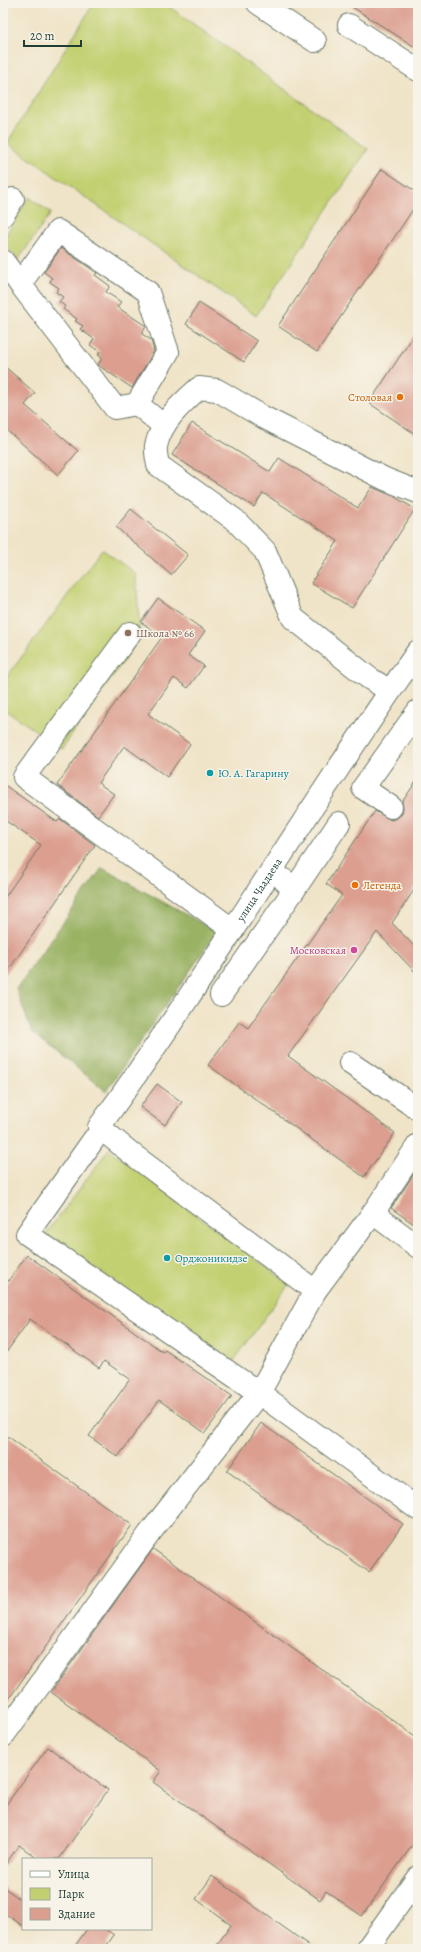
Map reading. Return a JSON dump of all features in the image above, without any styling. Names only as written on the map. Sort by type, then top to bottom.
[{"type":"street","points":[[258,3],[315,41]]},
{"type":"street","points":[[349,25],[418,70]]},
{"type":"street","points":[[3,261],[20,284],[115,408],[137,404],[168,352],[148,292],[58,231],[20,284]]},
{"type":"street","points":[[390,691],[369,678],[292,618],[265,551],[235,520],[158,465],[155,447],[164,426],[179,405],[199,388],[217,390],[263,417],[385,479],[418,492]]},
{"type":"street","points":[[137,404],[164,426]]},
{"type":"street","points":[[130,633],[24,777],[233,930]]},
{"type":"street","name":"улица Чаадаева","points":[[259,1393],[27,1234],[97,1133],[418,651]]},
{"type":"street","points":[[391,807],[363,788],[418,711]]},
{"type":"street","points":[[222,995],[339,823]]},
{"type":"street","points":[[270,874],[283,880],[294,890]]},
{"type":"street","points":[[350,1063],[418,1109]]},
{"type":"street","points":[[97,1133],[132,1154],[315,1291]]},
{"type":"street","points":[[3,1736],[149,1534],[259,1393],[315,1291],[373,1213],[418,1145]]},
{"type":"street","points":[[373,1213],[418,1247]]},
{"type":"street","points":[[259,1393],[418,1509]]},
{"type":"street","points":[[367,1949],[418,1877]]},
{"type":"green space","points":[[94,3],[164,3],[368,149],[256,316],[7,143]]},
{"type":"green space","points":[[29,197],[51,213],[18,260],[5,244],[4,238]]},
{"type":"green space","points":[[102,549],[136,574],[140,637],[62,749],[3,708],[3,682]]},
{"type":"green space","points":[[102,868],[217,932],[106,1091],[32,1032],[16,989]]},
{"type":"green space","points":[[109,1149],[289,1284],[233,1362],[45,1235]]},
{"type":"building","points":[[346,3],[418,3],[418,49]]},
{"type":"building","points":[[382,169],[418,193],[418,202],[317,352],[278,326]]},
{"type":"building","points":[[61,248],[97,273],[95,275],[110,286],[106,292],[121,302],[117,307],[146,326],[142,334],[151,340],[154,351],[132,388],[98,365],[102,358],[98,355],[100,352],[90,345],[94,339],[80,329],[83,326],[75,321],[77,319],[63,309],[65,306],[59,302],[63,297],[56,292],[59,288],[50,282],[52,278],[44,272]]},
{"type":"building","points":[[199,303],[257,341],[244,362],[186,324]]},
{"type":"building","points":[[418,329],[418,436],[369,403]]},
{"type":"building","points":[[3,365],[35,393],[25,405],[78,451],[58,475],[3,427]]},
{"type":"building","points":[[192,423],[270,472],[279,458],[358,508],[372,487],[395,497],[415,509],[352,608],[311,583],[338,541],[263,493],[254,507],[172,455]]},
{"type":"building","points":[[131,509],[188,555],[171,575],[116,527]]},
{"type":"building","points":[[158,598],[205,631],[188,655],[204,666],[188,688],[174,678],[148,714],[190,744],[167,777],[124,746],[98,783],[114,794],[98,816],[57,785],[162,637],[141,622]]},
{"type":"building","points":[[418,779],[418,884],[392,923],[418,950],[418,975],[377,932],[288,1056],[395,1133],[364,1177],[208,1065],[239,1022],[248,1028],[342,895],[326,884],[375,811],[391,820],[397,818],[402,814],[402,802]]},
{"type":"building","points":[[3,784],[57,822],[60,819],[95,845],[3,978],[3,900],[41,845],[3,819]]},
{"type":"building","points":[[157,1084],[182,1102],[165,1125],[140,1107]]},
{"type":"building","points":[[418,1168],[418,1227],[391,1208]]},
{"type":"building","points":[[27,1255],[163,1352],[165,1350],[232,1396],[205,1433],[159,1400],[118,1457],[89,1436],[130,1379],[104,1361],[99,1368],[30,1319],[3,1357],[3,1288]]},
{"type":"building","points":[[261,1423],[403,1524],[369,1572],[227,1471]]},
{"type":"building","points":[[3,1433],[132,1525],[3,1707]]},
{"type":"building","points":[[153,1549],[418,1738],[418,1837],[362,1916],[326,1891],[320,1900],[153,1782],[161,1771],[51,1692]]},
{"type":"building","points":[[48,1747],[108,1790],[60,1858],[37,1858],[19,1845],[3,1868],[3,1809]]},
{"type":"building","points":[[212,1876],[314,1949],[214,1949],[231,1925],[196,1899]]},
{"type":"building","points":[[3,1887],[22,1900],[22,1925],[3,1912]]},
{"type":"building","points":[[86,1930],[106,1930],[114,1935],[104,1949],[73,1949]]},
{"type":"place","name":"Столовая","points":[[400,397]]},
{"type":"place","name":"Школа № 66","points":[[128,633]]},
{"type":"place","name":"Ю. А. Гагарину","points":[[210,773]]},
{"type":"place","name":"Легенда","points":[[355,885]]},
{"type":"place","name":"Московская","points":[[354,950]]},
{"type":"place","name":"Орджоникидзе","points":[[167,1258]]}]
